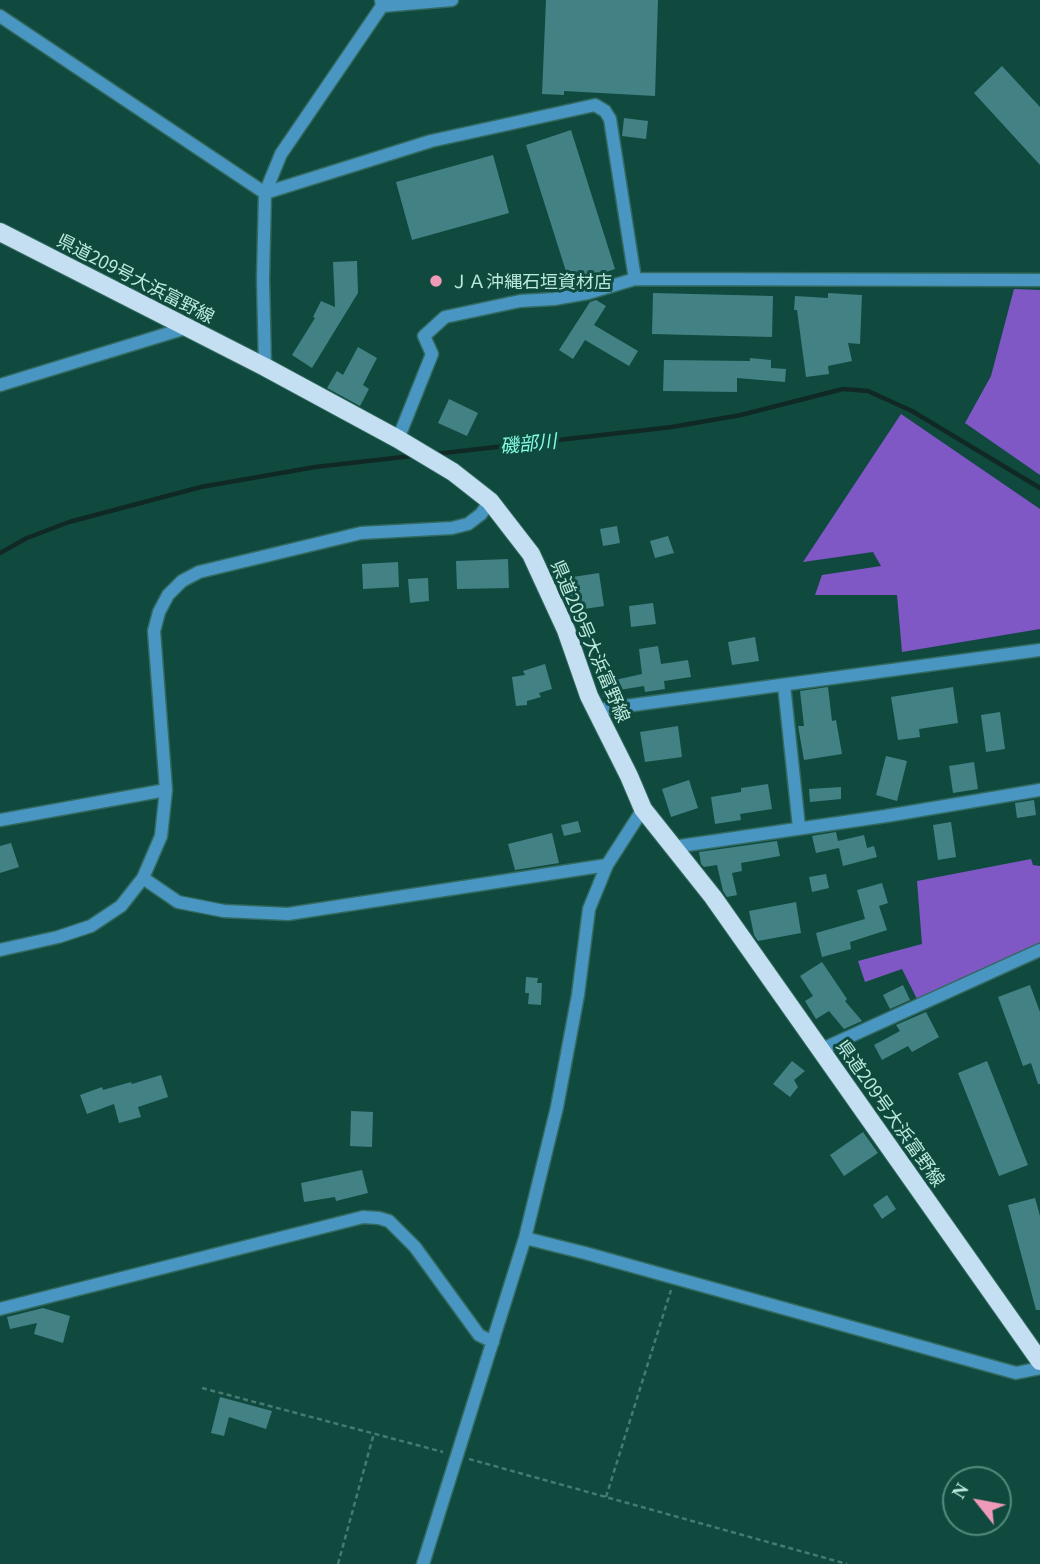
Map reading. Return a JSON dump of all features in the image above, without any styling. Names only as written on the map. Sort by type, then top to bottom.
[{"type":"main road","name":"県道209号大浜富野線","points":[[0,232],[398,439],[453,472],[490,501],[530,554],[566,631],[589,696],[643,809],[713,897],[1040,1362]]},
{"type":"street","points":[[265,368],[265,193],[281,154],[382,3],[452,0]]},
{"type":"street","points":[[0,16],[265,193]]},
{"type":"street","points":[[265,193],[431,141],[595,105],[605,111],[610,119],[635,279]]},
{"type":"street","points":[[398,439],[432,355],[424,336],[445,317],[520,300],[554,299],[588,293],[635,279],[1040,280]]},
{"type":"street","points":[[0,386],[186,328]]},
{"type":"street","points":[[0,950],[58,937],[91,926],[121,906],[143,878],[161,836],[166,790],[154,631],[159,612],[168,595],[182,581],[199,572],[361,533],[452,528],[474,519],[490,501]]},
{"type":"street","points":[[596,710],[1040,650]]},
{"type":"street","points":[[783,685],[799,827]]},
{"type":"street","points":[[0,820],[166,790]]},
{"type":"street","points":[[673,847],[1040,790]]},
{"type":"street","points":[[423,1564],[525,1238],[557,1107],[578,995],[589,909],[607,865],[643,809]]},
{"type":"street","points":[[143,878],[178,902],[224,911],[288,914],[607,865]]},
{"type":"street","points":[[820,1050],[1040,950]]},
{"type":"street","points":[[0,1309],[363,1217],[379,1218],[389,1221],[415,1247],[479,1335],[492,1342]]},
{"type":"street","points":[[525,1238],[1016,1373],[1040,1368]]},
{"type":"path","points":[[606,1497],[675,1278]]},
{"type":"path","points":[[202,1388],[458,1455],[847,1564]]},
{"type":"path","points":[[338,1564],[374,1433]]},
{"type":"shaded area","points":[[1014,289],[1040,290],[1040,475],[965,423],[991,376]]},
{"type":"shaded area","points":[[901,414],[1040,509],[1040,629],[902,652],[897,595],[815,595],[822,575],[881,566],[873,552],[803,562]]},
{"type":"shaded area","points":[[1031,859],[1033,865],[1040,866],[1040,943],[917,999],[902,969],[865,982],[858,961],[922,944],[917,881]]},
{"type":"building","points":[[546,0],[658,0],[655,96],[564,91],[564,95],[542,94]]},
{"type":"building","points":[[1002,66],[1040,107],[1040,165],[974,93]]},
{"type":"building","points":[[624,118],[648,121],[646,139],[622,136]]},
{"type":"building","points":[[571,130],[615,269],[570,284],[526,145]]},
{"type":"building","points":[[493,155],[509,213],[412,240],[396,182]]},
{"type":"building","points":[[357,261],[358,293],[312,368],[292,355],[315,318],[313,317],[321,301],[335,307],[333,262]]},
{"type":"building","points":[[653,293],[773,296],[772,337],[652,334]]},
{"type":"building","points":[[828,293],[862,295],[860,344],[848,343],[852,361],[828,366],[829,374],[806,377],[797,310],[794,310],[795,296],[828,298]]},
{"type":"building","points":[[596,300],[606,306],[594,325],[638,351],[629,366],[585,340],[573,359],[559,350],[590,302]]},
{"type":"building","points":[[358,347],[377,358],[363,385],[369,389],[360,406],[327,388],[337,371],[343,375]]},
{"type":"building","points":[[750,358],[771,360],[771,368],[786,369],[785,382],[737,378],[737,392],[663,391],[664,360],[750,361]]},
{"type":"building","points":[[449,399],[478,413],[467,436],[438,423]]},
{"type":"building","points":[[617,526],[620,543],[603,546],[600,529]]},
{"type":"building","points":[[668,536],[674,553],[655,558],[650,541]]},
{"type":"building","points":[[508,559],[509,588],[457,589],[456,561]]},
{"type":"building","points":[[398,562],[399,587],[363,589],[362,564]]},
{"type":"building","points":[[599,573],[604,606],[571,611],[566,578]]},
{"type":"building","points":[[428,578],[429,601],[410,603],[408,579]]},
{"type":"building","points":[[653,603],[656,624],[631,627],[629,606]]},
{"type":"building","points":[[755,637],[759,661],[732,665],[728,642]]},
{"type":"building","points":[[658,646],[661,664],[688,660],[691,677],[664,681],[665,689],[645,692],[644,686],[613,691],[614,695],[603,697],[601,683],[642,674],[639,649]]},
{"type":"building","points":[[545,664],[552,689],[539,693],[541,697],[527,701],[527,705],[516,706],[512,677],[525,675],[523,671]]},
{"type":"building","points":[[828,687],[832,721],[836,720],[842,754],[804,760],[798,726],[804,726],[800,691]]},
{"type":"building","points":[[953,687],[958,723],[919,729],[920,737],[898,740],[891,697]]},
{"type":"building","points":[[1000,712],[1005,749],[986,752],[981,715]]},
{"type":"building","points":[[678,726],[682,757],[645,762],[640,732]]},
{"type":"building","points":[[886,756],[907,761],[897,801],[876,795]]},
{"type":"building","points":[[974,762],[978,789],[953,793],[949,766]]},
{"type":"building","points":[[689,780],[698,808],[671,817],[662,789]]},
{"type":"building","points":[[768,784],[772,809],[740,814],[741,820],[715,824],[711,797],[741,792],[741,788]]},
{"type":"building","points":[[841,787],[841,799],[810,802],[809,789]]},
{"type":"building","points":[[1034,800],[1036,815],[1017,818],[1015,803]]},
{"type":"building","points":[[578,821],[581,832],[564,836],[561,825]]},
{"type":"building","points":[[951,822],[956,857],[938,860],[933,825]]},
{"type":"building","points":[[836,832],[838,841],[864,835],[867,848],[874,846],[877,857],[843,866],[839,848],[816,853],[812,836]]},
{"type":"building","points":[[552,833],[559,863],[515,870],[508,844]]},
{"type":"building","points":[[777,841],[780,856],[741,863],[742,871],[732,873],[737,895],[727,897],[723,891],[717,865],[704,867],[701,864],[699,852]]},
{"type":"building","points":[[11,843],[19,867],[0,873],[0,846]]},
{"type":"building","points":[[826,874],[829,888],[812,892],[809,877]]},
{"type":"building","points":[[882,883],[888,903],[879,906],[887,930],[850,942],[851,949],[822,957],[816,933],[865,919],[857,890]]},
{"type":"building","points":[[796,902],[801,933],[758,941],[754,935],[749,911]]},
{"type":"building","points":[[822,962],[847,999],[845,1001],[862,1021],[844,1029],[829,1011],[816,1019],[805,1001],[813,996],[800,976]]},
{"type":"building","points":[[526,977],[538,978],[537,983],[542,983],[541,1005],[528,1004],[529,993],[525,993]]},
{"type":"building","points":[[903,985],[910,1000],[890,1009],[883,995]]},
{"type":"building","points":[[1030,985],[1040,1012],[1040,1084],[1031,1063],[1023,1066],[998,997]]},
{"type":"building","points":[[926,1012],[939,1037],[912,1052],[908,1046],[882,1060],[874,1045],[900,1031],[896,1025]]},
{"type":"building","points":[[792,1061],[805,1071],[794,1080],[798,1087],[790,1097],[773,1084]]},
{"type":"building","points":[[987,1061],[1028,1165],[999,1176],[958,1073]]},
{"type":"building","points":[[161,1075],[168,1097],[138,1107],[141,1117],[119,1123],[114,1104],[87,1114],[80,1095],[102,1087],[103,1090]]},
{"type":"building","points":[[351,1111],[373,1112],[372,1147],[350,1146]]},
{"type":"building","points":[[863,1132],[878,1153],[844,1176],[830,1155]]},
{"type":"building","points":[[362,1170],[368,1193],[336,1201],[335,1197],[304,1202],[301,1183]]},
{"type":"building","points":[[887,1195],[896,1209],[882,1219],[873,1205]]},
{"type":"building","points":[[1035,1198],[1040,1216],[1040,1310],[1036,1310],[1008,1205]]},
{"type":"building","points":[[43,1308],[70,1316],[63,1343],[34,1334],[37,1323],[10,1329],[7,1317]]},
{"type":"building","points":[[220,1397],[272,1411],[266,1429],[229,1417],[224,1436],[211,1433]]},
{"type":"waterway","name":"磯部川","points":[[435,454],[672,427],[741,415],[843,389],[868,391],[912,411],[1040,488]]},
{"type":"waterway","name":"磯部川","points":[[0,553],[27,538],[69,522],[201,487],[315,467],[412,456]]},
{"type":"place","name":"ＪＡ沖縄石垣資材店","points":[[436,281]]}]
